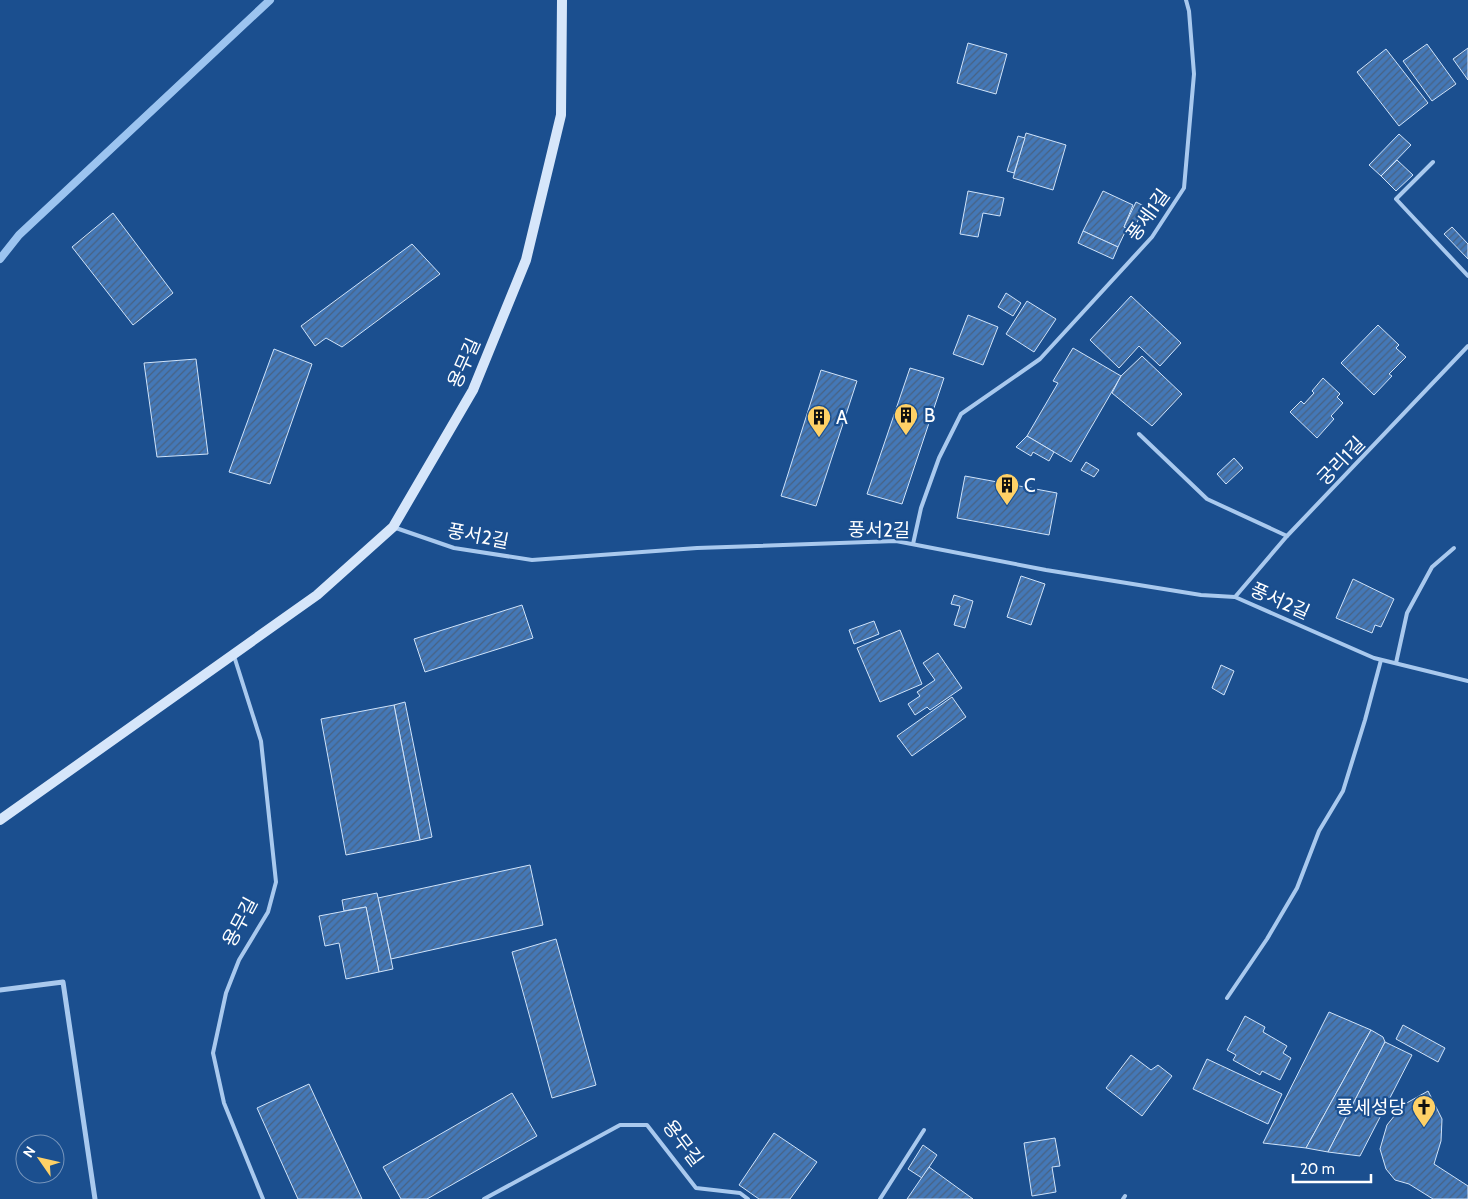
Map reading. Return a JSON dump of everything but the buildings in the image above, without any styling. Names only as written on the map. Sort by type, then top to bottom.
[{"type":"street","name":"용무길","points":[[0,820],[317,595],[393,527],[473,390],[526,260],[561,115],[562,0]]},
{"type":"street","points":[[0,990],[64,982],[94,1199]]},
{"type":"lane","name":"풍세1길","points":[[913,544],[921,508],[936,467],[961,414],[1040,359],[1152,237],[1184,188],[1194,74],[1189,11],[1186,0]]},
{"type":"lane","points":[[1434,162],[1396,200],[1468,276]]},
{"type":"lane","name":"궁리1길","points":[[1235,597],[1287,536],[1468,346]]},
{"type":"lane","points":[[1139,434],[1207,498],[1287,536]]},
{"type":"lane","name":"풍서2길","points":[[393,527],[454,548],[532,560],[697,548],[896,541],[1046,570],[1201,596],[1235,597],[1381,660],[1468,681]]},
{"type":"lane","points":[[1396,663],[1407,613],[1432,567],[1454,548]]},
{"type":"lane","name":"용무길","points":[[233,654],[261,741],[276,882],[268,912],[239,960],[226,993],[213,1053],[224,1103],[263,1199]]},
{"type":"lane","points":[[1227,998],[1267,939],[1297,888],[1319,831],[1343,791],[1381,660]]},
{"type":"lane","name":"용무길","points":[[484,1199],[620,1125],[647,1124],[696,1188],[740,1193],[748,1199]]},
{"type":"lane","points":[[880,1199],[924,1130]]},
{"type":"waterway","points":[[0,259],[19,235],[270,0]]},
{"type":"place","name":"B","points":[[906,436]]},
{"type":"place","name":"A","points":[[819,438]]},
{"type":"place","name":"C","points":[[1007,506]]},
{"type":"place","name":"풍세성당","points":[[1424,1128]]}]
